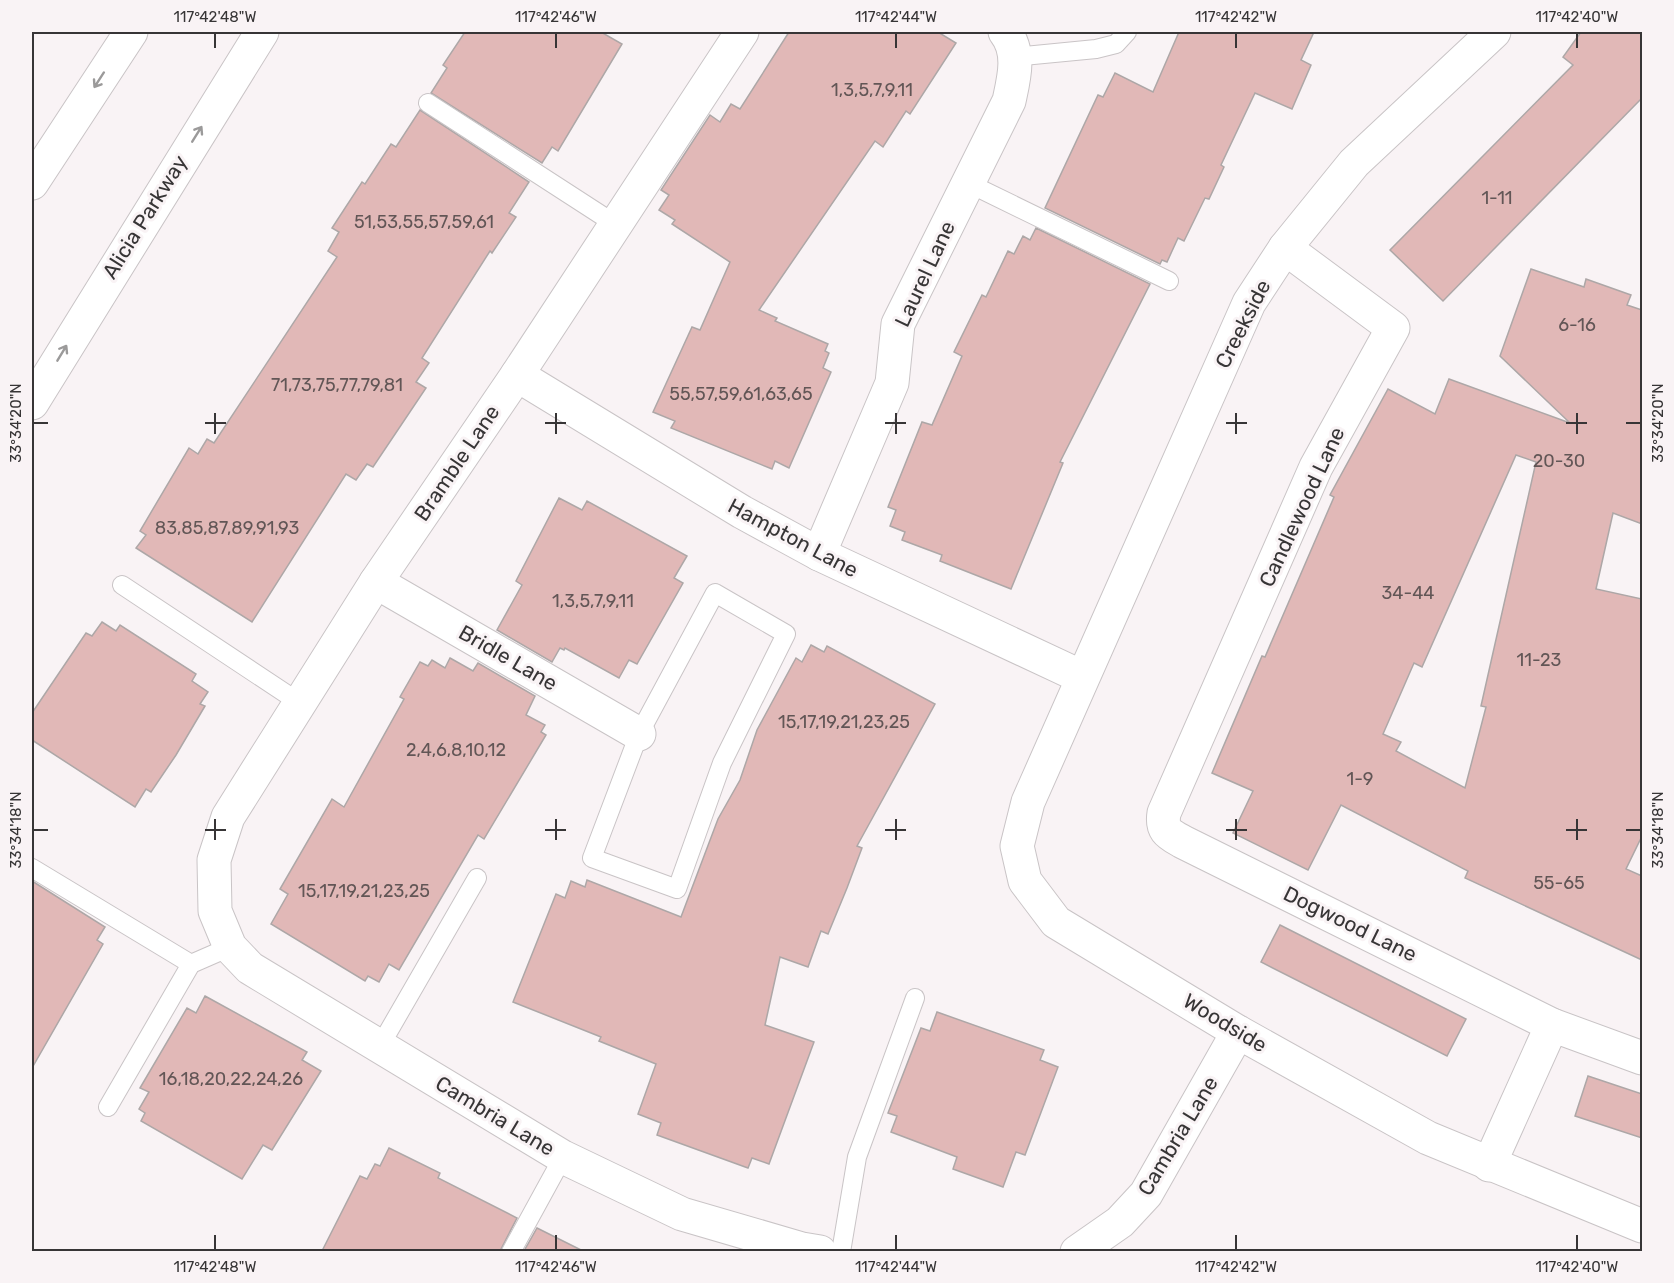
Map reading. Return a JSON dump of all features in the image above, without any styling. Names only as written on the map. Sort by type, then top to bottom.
[{"type":"street","points":[[32,183],[131,32]]},
{"type":"street","name":"Alicia Parkway","points":[[32,403],[134,234],[262,32]]},
{"type":"street","name":"Bramble Lane","points":[[215,911],[214,860],[228,817],[376,582],[517,375],[742,32]]},
{"type":"street","name":"Creekside","points":[[1082,677],[1250,303],[1285,248],[1354,163],[1493,32]]},
{"type":"street","name":"Laurel Lane","points":[[819,554],[892,383],[898,324],[1009,100],[1017,68],[1010,44]]},
{"type":"street","name":"Candlewood Lane","points":[[1164,813],[1316,467],[1394,328],[1285,248]]},
{"type":"street","name":"Hampton Lane","points":[[517,375],[742,512],[819,554],[1082,677]]},
{"type":"street","name":"Bridle Lane","points":[[376,582],[639,734]]},
{"type":"street","name":"Woodside","points":[[1082,677],[1028,802],[1017,846],[1025,881],[1056,922],[1238,1032],[1428,1138],[1642,1226]]},
{"type":"street","name":"Dogwood Lane","points":[[1164,813],[1162,824],[1166,832],[1183,842],[1551,1025],[1642,1058]]},
{"type":"street","name":"Cambria Lane","points":[[215,911],[230,947],[250,969],[563,1157],[682,1214],[802,1249],[820,1251]]},
{"type":"street","points":[[1489,1165],[1551,1025]]},
{"type":"street","name":"Cambria Lane","points":[[1077,1251],[1120,1222],[1146,1194],[1238,1032]]},
{"type":"lane","points":[[1010,44],[1096,49],[1116,44],[1127,32]]},
{"type":"lane","points":[[428,103],[615,224]]},
{"type":"lane","points":[[968,183],[1169,281]]},
{"type":"lane","points":[[122,585],[300,703]]},
{"type":"lane","points":[[715,593],[786,634],[722,763],[677,890],[592,858],[639,734],[715,593]]},
{"type":"lane","points":[[32,868],[191,964]]},
{"type":"lane","points":[[380,1046],[477,879]]},
{"type":"lane","points":[[108,1107],[191,964],[230,947]]},
{"type":"lane","points":[[841,1251],[857,1156],[915,998]]},
{"type":"lane","points":[[511,1251],[563,1157]]},
{"type":"building","points":[[465,32],[601,32],[622,44],[558,151],[552,147],[542,163],[431,93],[447,68],[443,65]]},
{"type":"building","points":[[789,32],[938,32],[956,43],[910,114],[906,111],[883,147],[875,141],[759,310],[777,318],[775,321],[828,344],[825,351],[829,353],[823,368],[831,372],[789,468],[775,461],[772,469],[671,428],[675,421],[653,412],[692,327],[700,330],[730,262],[672,224],[675,220],[659,210],[669,195],[661,190],[710,115],[720,122],[731,104],[740,109]]},
{"type":"building","points":[[1179,32],[1314,32],[1301,60],[1311,65],[1292,109],[1255,93],[1221,165],[1224,167],[1209,199],[1205,198],[1184,241],[1178,238],[1167,262],[1162,260],[1160,264],[1045,208],[1098,95],[1103,97],[1115,73],[1153,92]]},
{"type":"building","points":[[1581,32],[1642,32],[1642,98],[1443,301],[1390,250],[1573,65],[1563,57]]},
{"type":"building","points":[[420,110],[529,182],[509,213],[516,217],[492,253],[490,251],[422,358],[429,363],[416,382],[426,388],[373,467],[367,464],[356,480],[346,474],[252,622],[136,548],[146,535],[140,531],[189,448],[198,454],[207,439],[214,443],[337,257],[328,251],[339,232],[332,228],[362,182],[365,184],[391,144],[396,147]]},
{"type":"building","points":[[1036,228],[1150,284],[1060,462],[1063,463],[1011,589],[940,561],[942,555],[902,540],[905,532],[890,526],[896,510],[888,507],[922,422],[932,425],[962,356],[954,352],[982,295],[986,297],[1008,251],[1014,254],[1023,236],[1030,240]]},
{"type":"building","points":[[1531,269],[1584,287],[1586,279],[1631,295],[1627,305],[1642,310],[1642,524],[1613,513],[1596,589],[1642,599],[1642,836],[1626,869],[1642,876],[1642,960],[1465,878],[1468,871],[1341,805],[1308,870],[1233,833],[1253,791],[1212,773],[1334,497],[1330,495],[1388,389],[1435,414],[1449,379],[1570,423],[1500,356]],"holes":[[[1516,455],[1536,462],[1481,706],[1486,707],[1465,788],[1396,751],[1401,742],[1383,734],[1414,663],[1422,667]]]},
{"type":"building","points":[[559,498],[582,510],[587,501],[687,556],[674,578],[683,583],[637,664],[629,660],[619,678],[565,648],[564,650],[560,648],[552,662],[497,630],[522,585],[516,581]]},
{"type":"building","points":[[102,622],[116,631],[120,625],[196,674],[192,681],[208,692],[200,704],[205,706],[176,755],[151,792],[146,789],[135,807],[32,740],[32,713],[86,633],[92,636]]},
{"type":"building","points":[[811,645],[824,652],[827,646],[935,704],[857,846],[862,848],[847,888],[828,934],[821,931],[808,967],[780,957],[765,1025],[814,1042],[769,1164],[752,1158],[748,1168],[657,1135],[661,1123],[638,1114],[656,1064],[599,1041],[601,1037],[513,1002],[556,894],[565,898],[571,881],[585,887],[587,880],[681,917],[718,819],[740,780],[757,730],[796,658],[802,662]]},
{"type":"building","points":[[450,658],[473,671],[478,663],[535,696],[526,715],[545,725],[541,732],[546,735],[484,839],[478,835],[399,970],[389,964],[379,982],[368,976],[365,981],[271,924],[288,894],[280,889],[332,799],[344,807],[404,699],[400,697],[420,662],[428,666],[432,660],[445,668]]},
{"type":"building","points":[[32,881],[105,927],[97,940],[103,944],[32,1068]]},
{"type":"building","points":[[1280,925],[1466,1019],[1447,1056],[1261,962]]},
{"type":"building","points":[[205,996],[307,1052],[302,1060],[321,1071],[272,1150],[263,1145],[242,1179],[141,1121],[145,1113],[139,1109],[149,1092],[140,1088],[187,1008],[196,1013]]},
{"type":"building","points":[[937,1012],[1044,1050],[1040,1060],[1058,1067],[1025,1155],[1016,1152],[1003,1187],[953,1169],[957,1157],[891,1132],[897,1116],[888,1113],[921,1028],[930,1031]]},
{"type":"building","points":[[1588,1076],[1642,1094],[1642,1138],[1575,1116]]},
{"type":"building","points":[[389,1148],[440,1173],[438,1178],[517,1218],[500,1251],[322,1251],[360,1176],[367,1179],[375,1164],[380,1166]]},
{"type":"building","points":[[537,1228],[583,1251],[524,1251]]}]
